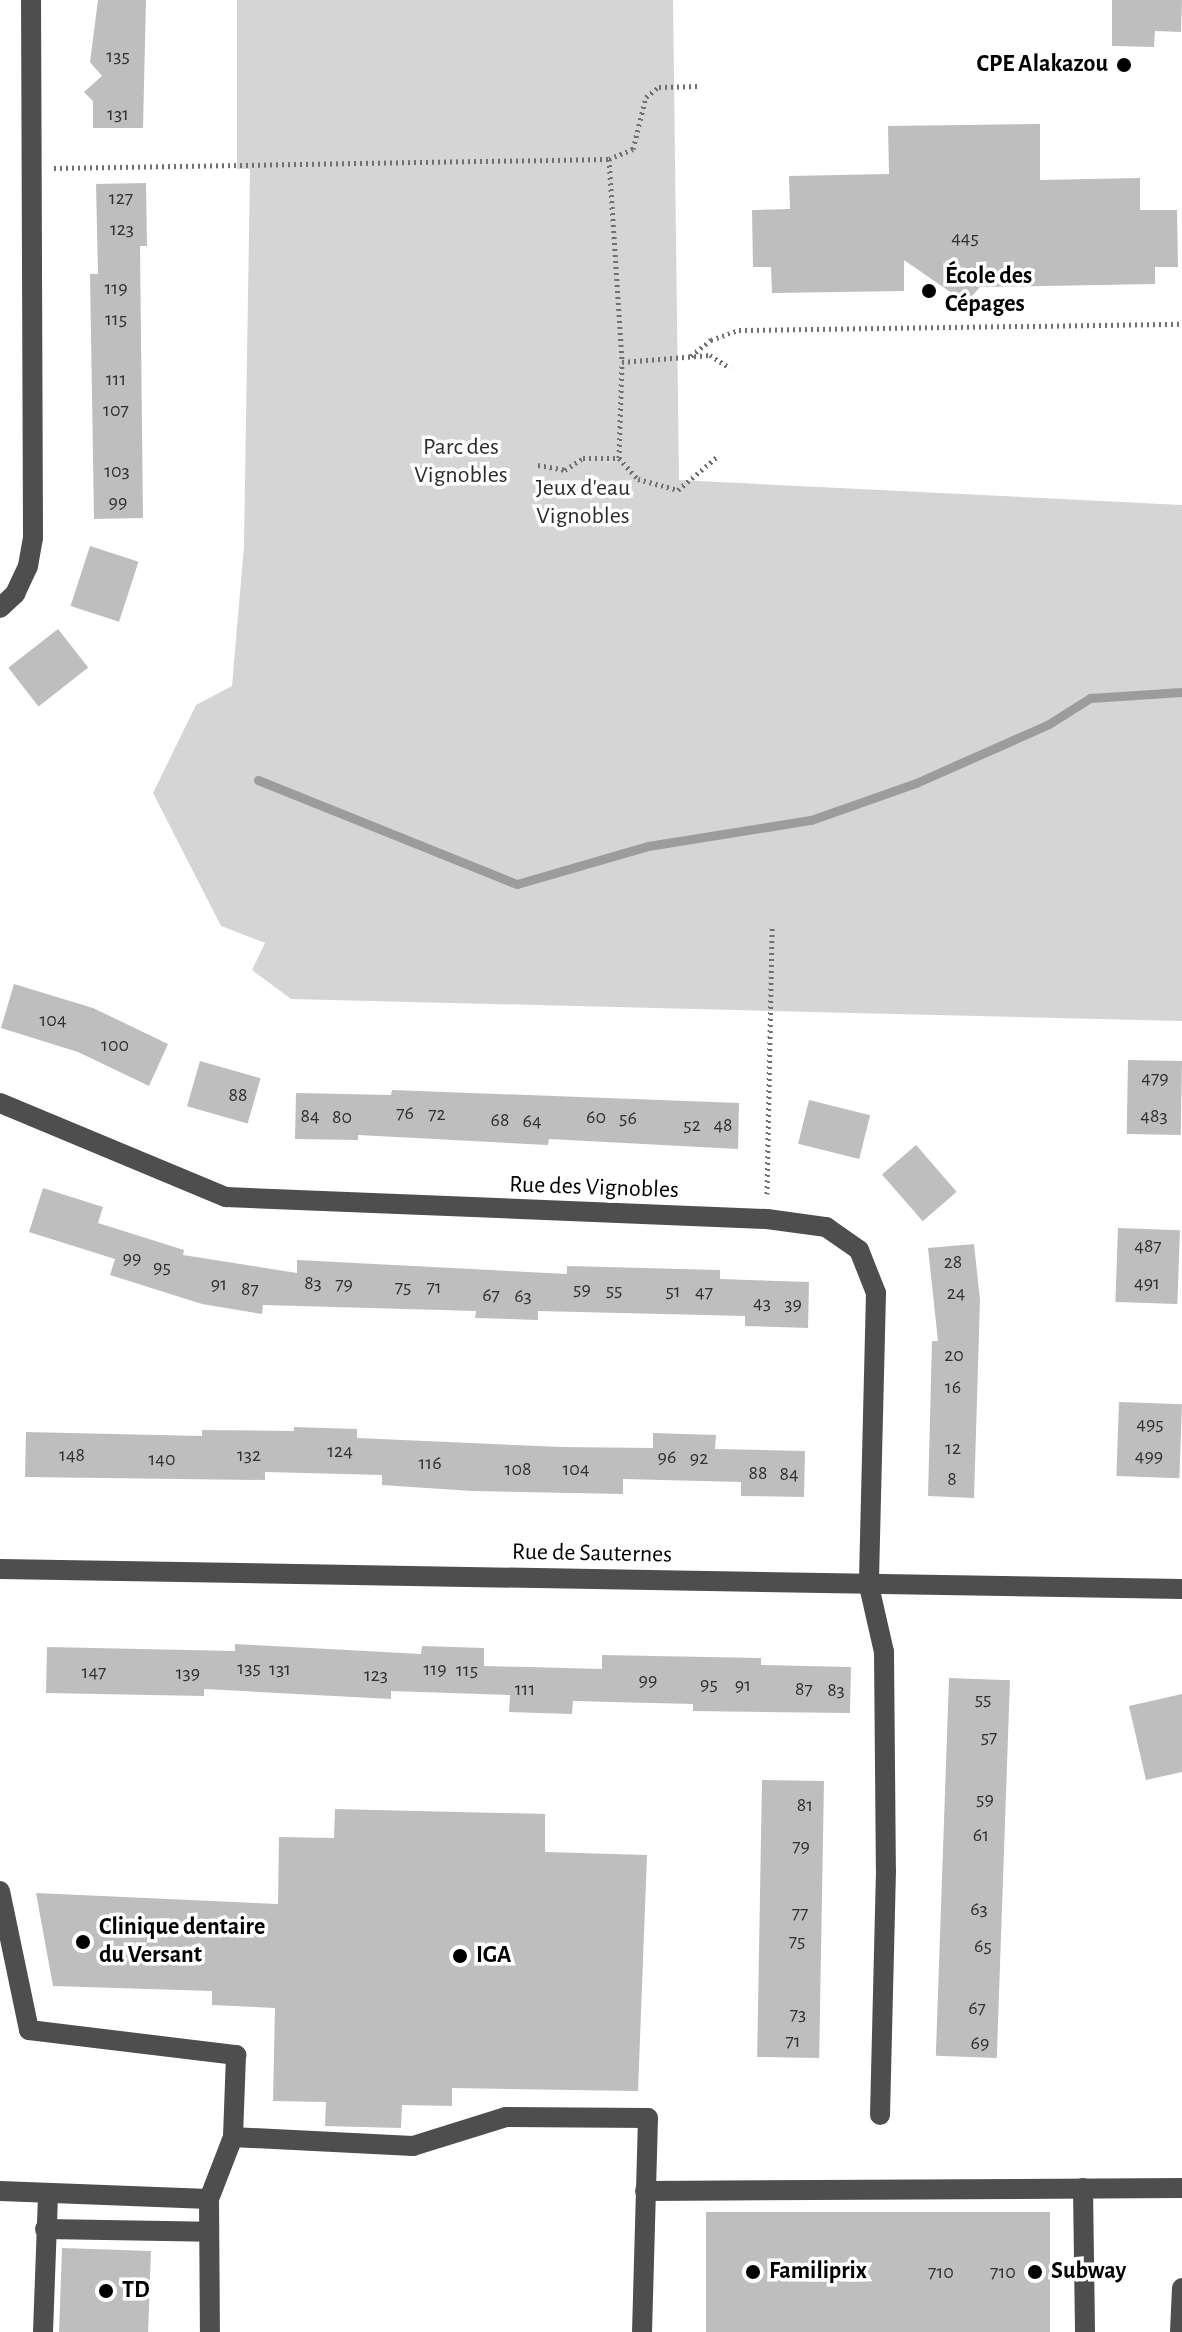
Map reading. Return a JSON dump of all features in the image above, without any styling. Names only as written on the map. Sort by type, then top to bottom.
[{"type":"street","points":[[0,608],[15,594],[28,566],[33,538],[31,0]]},
{"type":"street","name":"Rue des Vignobles","points":[[0,1103],[226,1197],[767,1219],[826,1227],[847,1238],[870,1270],[876,1293],[869,1586],[884,1667],[880,2115]]},
{"type":"street","name":"Rue de Sauternes","points":[[0,1569],[1182,1589]]},
{"type":"street","points":[[0,1891],[29,2030],[236,2055],[233,2137],[209,2199],[210,2332]]},
{"type":"street","points":[[233,2137],[413,2146],[506,2117],[648,2118],[642,2332]]},
{"type":"street","points":[[1083,2188],[1085,2332]]},
{"type":"street","points":[[645,2191],[1182,2188]]},
{"type":"street","points":[[0,2191],[209,2199]]},
{"type":"street","points":[[43,2332],[48,2193]]},
{"type":"street","points":[[45,2229],[209,2232]]},
{"type":"street","points":[[1180,2332],[1182,2288]]},
{"type":"path","points":[[33,168],[237,169],[609,159],[633,149],[646,97],[659,87],[700,86]]},
{"type":"path","points":[[609,159],[622,362],[619,458],[638,479],[678,490],[718,456]]},
{"type":"path","points":[[691,356],[711,340],[739,330],[1182,324]]},
{"type":"path","points":[[622,362],[710,355],[730,368]]},
{"type":"path","points":[[538,465],[565,470],[583,458],[619,458]]},
{"type":"path","points":[[767,1219],[772,927]]},
{"type":"green space","points":[[237,0],[673,0],[679,480],[1182,505],[1182,1021],[291,999],[252,970],[265,943],[221,926],[153,793],[196,705],[232,686],[244,546],[250,169],[237,169]]},
{"type":"building","points":[[98,0],[146,0],[143,128],[93,128],[93,101],[84,92],[102,76],[90,62]]},
{"type":"building","points":[[1112,0],[1182,0],[1181,32],[1155,31],[1154,47],[1112,46]]},
{"type":"building","points":[[1040,124],[1040,180],[1140,178],[1140,210],[1177,210],[1178,267],[1155,267],[1155,284],[980,287],[966,303],[904,260],[904,291],[772,293],[771,267],[753,267],[752,210],[790,209],[789,176],[889,174],[888,126]]},
{"type":"building","points":[[146,183],[147,246],[140,246],[143,518],[94,519],[90,274],[98,274],[96,184]]},
{"type":"building","points":[[90,546],[139,562],[119,622],[71,606]]},
{"type":"building","points":[[58,629],[88,668],[39,706],[8,668]]},
{"type":"building","points":[[14,984],[93,1008],[168,1044],[149,1086],[78,1052],[1,1028]]},
{"type":"building","points":[[1128,1060],[1182,1061],[1181,1135],[1127,1134]]},
{"type":"building","points":[[200,1061],[261,1078],[248,1124],[187,1106]]},
{"type":"building","points":[[392,1090],[739,1103],[738,1149],[549,1139],[548,1145],[358,1135],[358,1140],[295,1139],[296,1093],[391,1095]]},
{"type":"building","points":[[809,1100],[870,1115],[859,1159],[798,1144]]},
{"type":"building","points":[[916,1145],[957,1192],[923,1221],[882,1175]]},
{"type":"building","points":[[43,1188],[103,1207],[98,1223],[184,1250],[183,1255],[297,1273],[297,1260],[567,1274],[567,1266],[720,1270],[720,1279],[809,1282],[808,1328],[745,1326],[745,1316],[538,1311],[538,1320],[475,1318],[476,1311],[263,1305],[262,1314],[202,1304],[110,1275],[115,1259],[29,1232]]},
{"type":"building","points":[[1118,1228],[1180,1230],[1177,1304],[1115,1302]]},
{"type":"building","points":[[974,1244],[980,1300],[974,1498],[928,1496],[932,1341],[938,1341],[928,1248]]},
{"type":"building","points":[[1119,1402],[1182,1404],[1179,1478],[1116,1476]]},
{"type":"building","points":[[294,1427],[357,1429],[357,1438],[561,1447],[653,1448],[653,1433],[716,1435],[715,1449],[805,1451],[804,1497],[741,1496],[741,1482],[623,1479],[623,1494],[472,1491],[382,1485],[382,1475],[265,1472],[265,1480],[25,1477],[26,1432],[202,1436],[202,1430],[294,1431]]},
{"type":"building","points":[[235,1644],[421,1654],[422,1646],[484,1648],[484,1666],[602,1669],[602,1655],[761,1658],[761,1665],[851,1667],[850,1713],[693,1711],[693,1704],[573,1701],[572,1714],[509,1712],[510,1695],[391,1691],[391,1699],[204,1689],[204,1696],[46,1693],[47,1647],[235,1651]]},
{"type":"building","points":[[949,1678],[1010,1680],[997,2058],[936,2056]]},
{"type":"building","points":[[1182,1694],[1182,1772],[1146,1780],[1129,1706]]},
{"type":"building","points":[[762,1780],[824,1781],[819,2058],[757,2057]]},
{"type":"building","name":"IGA","points":[[335,1809],[545,1814],[545,1852],[647,1855],[638,2091],[452,2088],[452,2106],[402,2105],[401,2128],[325,2126],[326,2102],[273,2101],[275,2008],[212,2005],[212,1991],[53,1986],[36,1893],[278,1904],[279,1837],[334,1838]]},
{"type":"building","points":[[706,2212],[1050,2212],[1050,2332],[706,2332]]},
{"type":"building","name":"TD","points":[[62,2248],[151,2251],[148,2332],[59,2332]]},
{"type":"waterway","points":[[258,780],[517,884],[648,846],[811,820],[916,783],[1049,724],[1090,698],[1182,692]]},
{"type":"place","name":"CPE Alakazou","points":[[1124,65]]},
{"type":"place","name":"École des Cépages","points":[[929,291]]},
{"type":"place","name":"Clinique dentaire du Versant","points":[[83,1942]]},
{"type":"place","name":"IGA","points":[[460,1956]]},
{"type":"place","name":"Familiprix","points":[[753,2272]]},
{"type":"place","name":"Subway","points":[[1035,2272]]},
{"type":"place","name":"TD","points":[[106,2291]]},
{"type":"park label","name":"Parc des Vignobles","points":[[461,462]]},
{"type":"park label","name":"Jeux d'eau Vignobles","points":[[583,503]]}]
